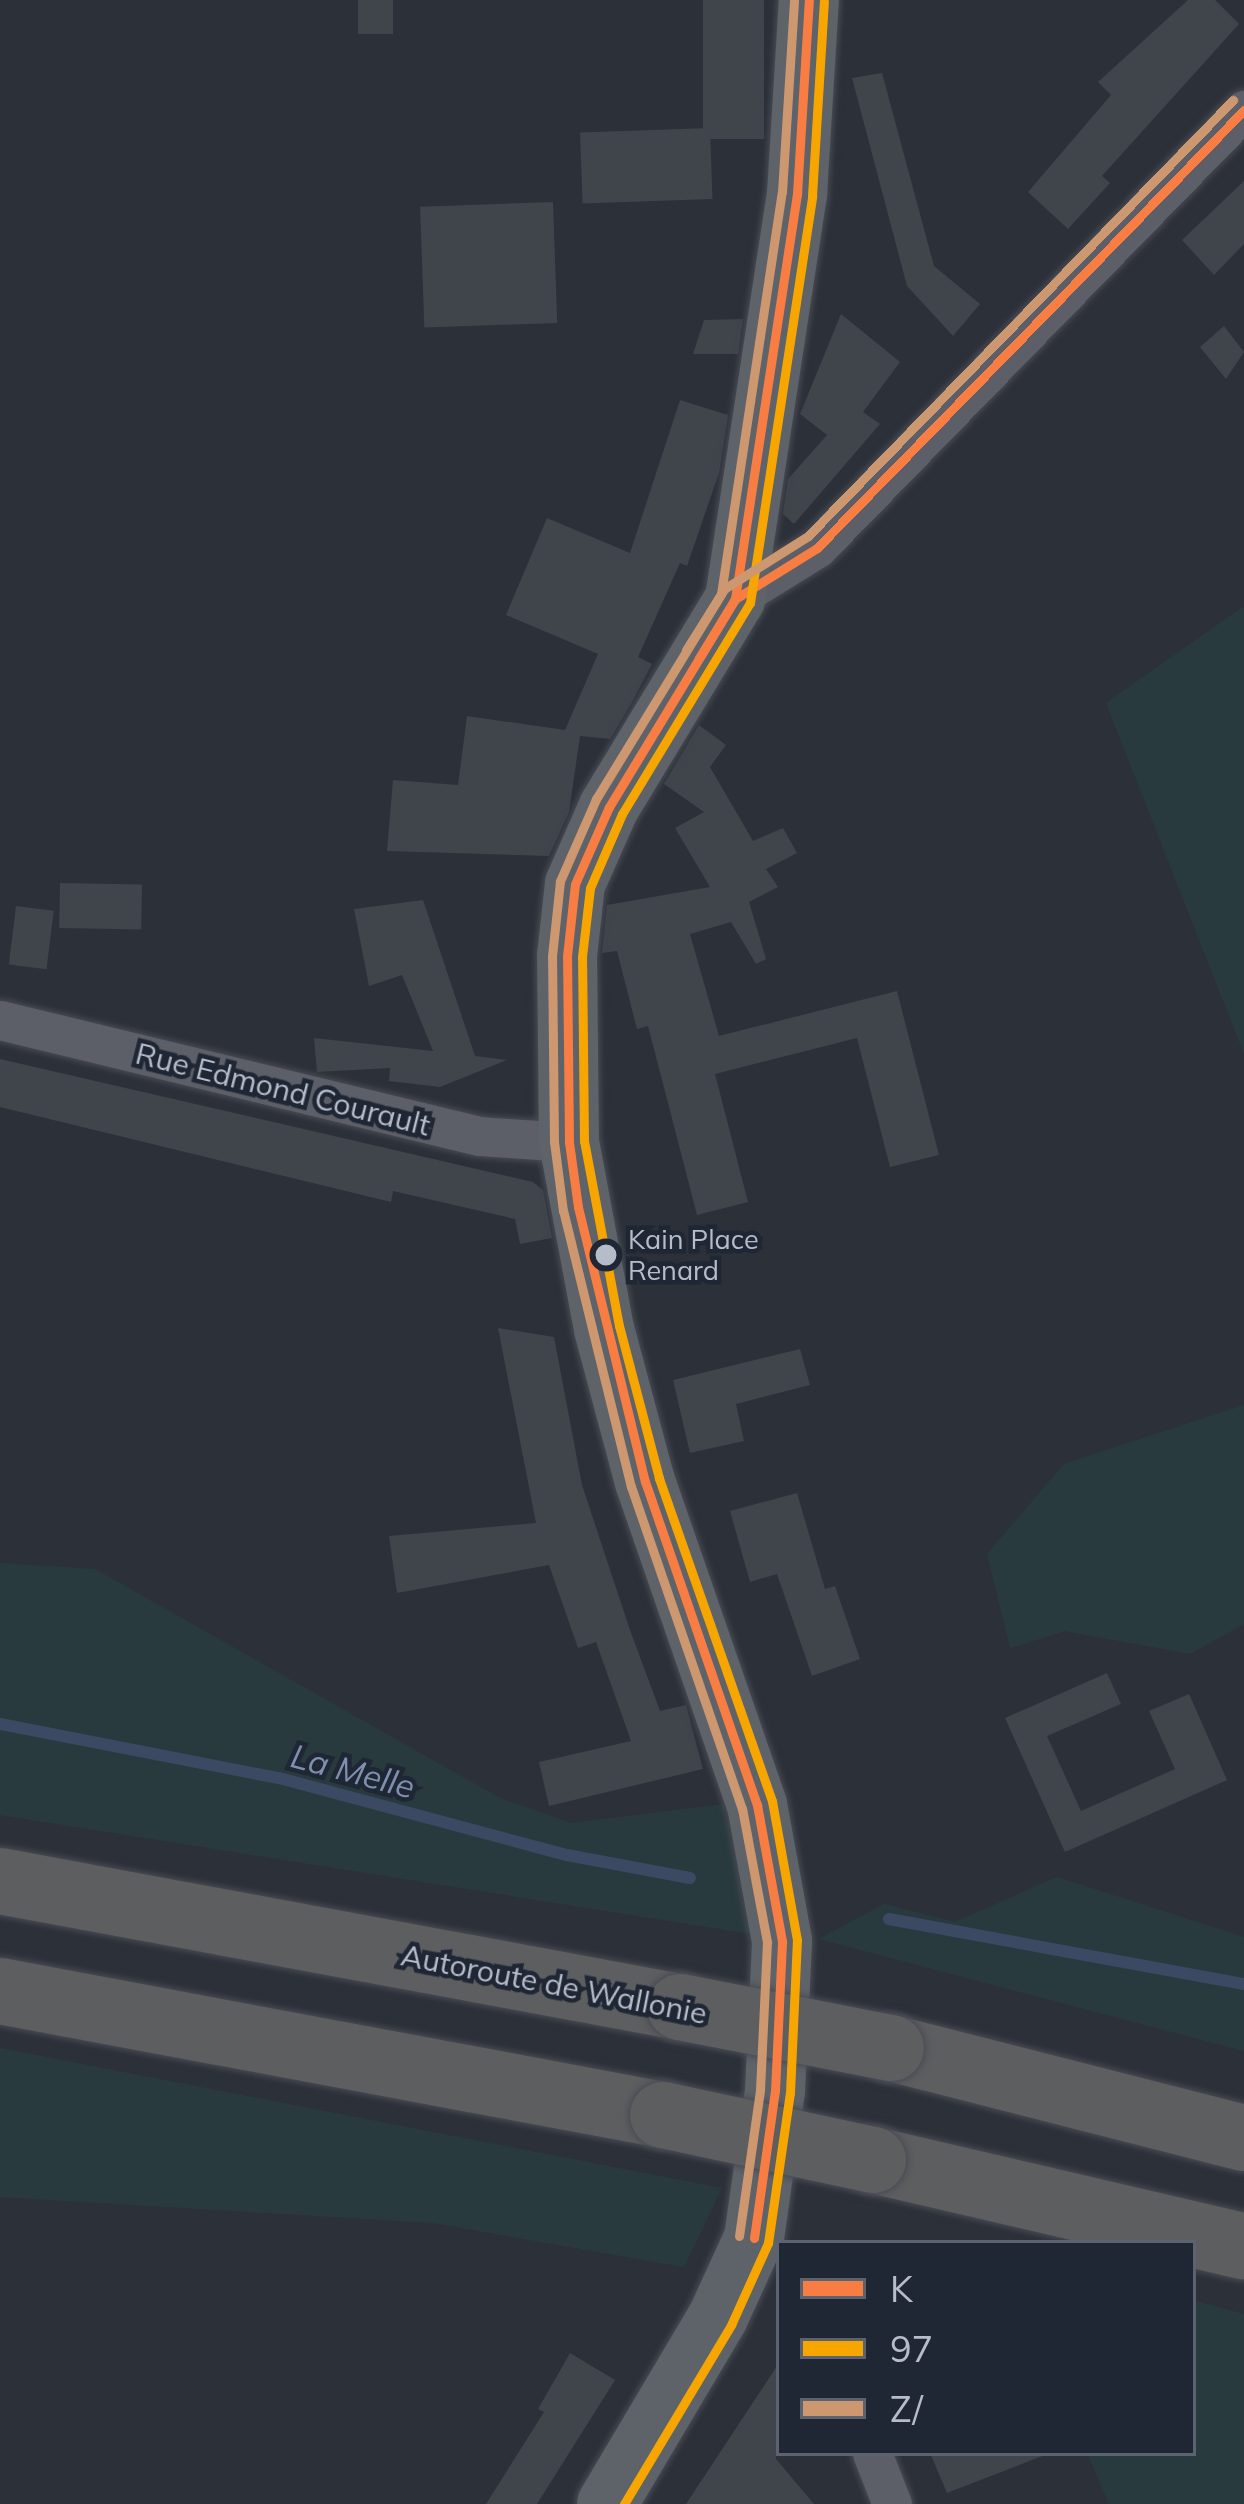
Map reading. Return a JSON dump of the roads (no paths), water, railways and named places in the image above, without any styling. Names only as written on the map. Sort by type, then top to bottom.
[{"type":"highway","name":"Autoroute de Wallonie","points":[[0,1881],[891,2048],[1244,2138]]},
{"type":"highway","points":[[0,1991],[663,2116],[1244,2246]]},
{"type":"main road","points":[[607,2504],[718,2317],[767,2255],[782,1941],[757,1804],[633,1438],[569,1142],[567,956],[575,884],[609,807],[735,598],[797,194],[809,0]]},
{"type":"street","points":[[735,598],[817,548],[1244,110]]},
{"type":"street","name":"Rue Edmond Courault","points":[[0,1020],[479,1136],[569,1142]]},
{"type":"street","points":[[873,2456],[892,2504]]},
{"type":"waterway","name":"La Melle","points":[[0,1724],[279,1778],[567,1855],[690,1878]]},
{"type":"waterway","name":"La Melle","points":[[889,1919],[1244,1984]]},
{"type":"place","name":"Kain Place Renard","points":[[606,1255]]}]
